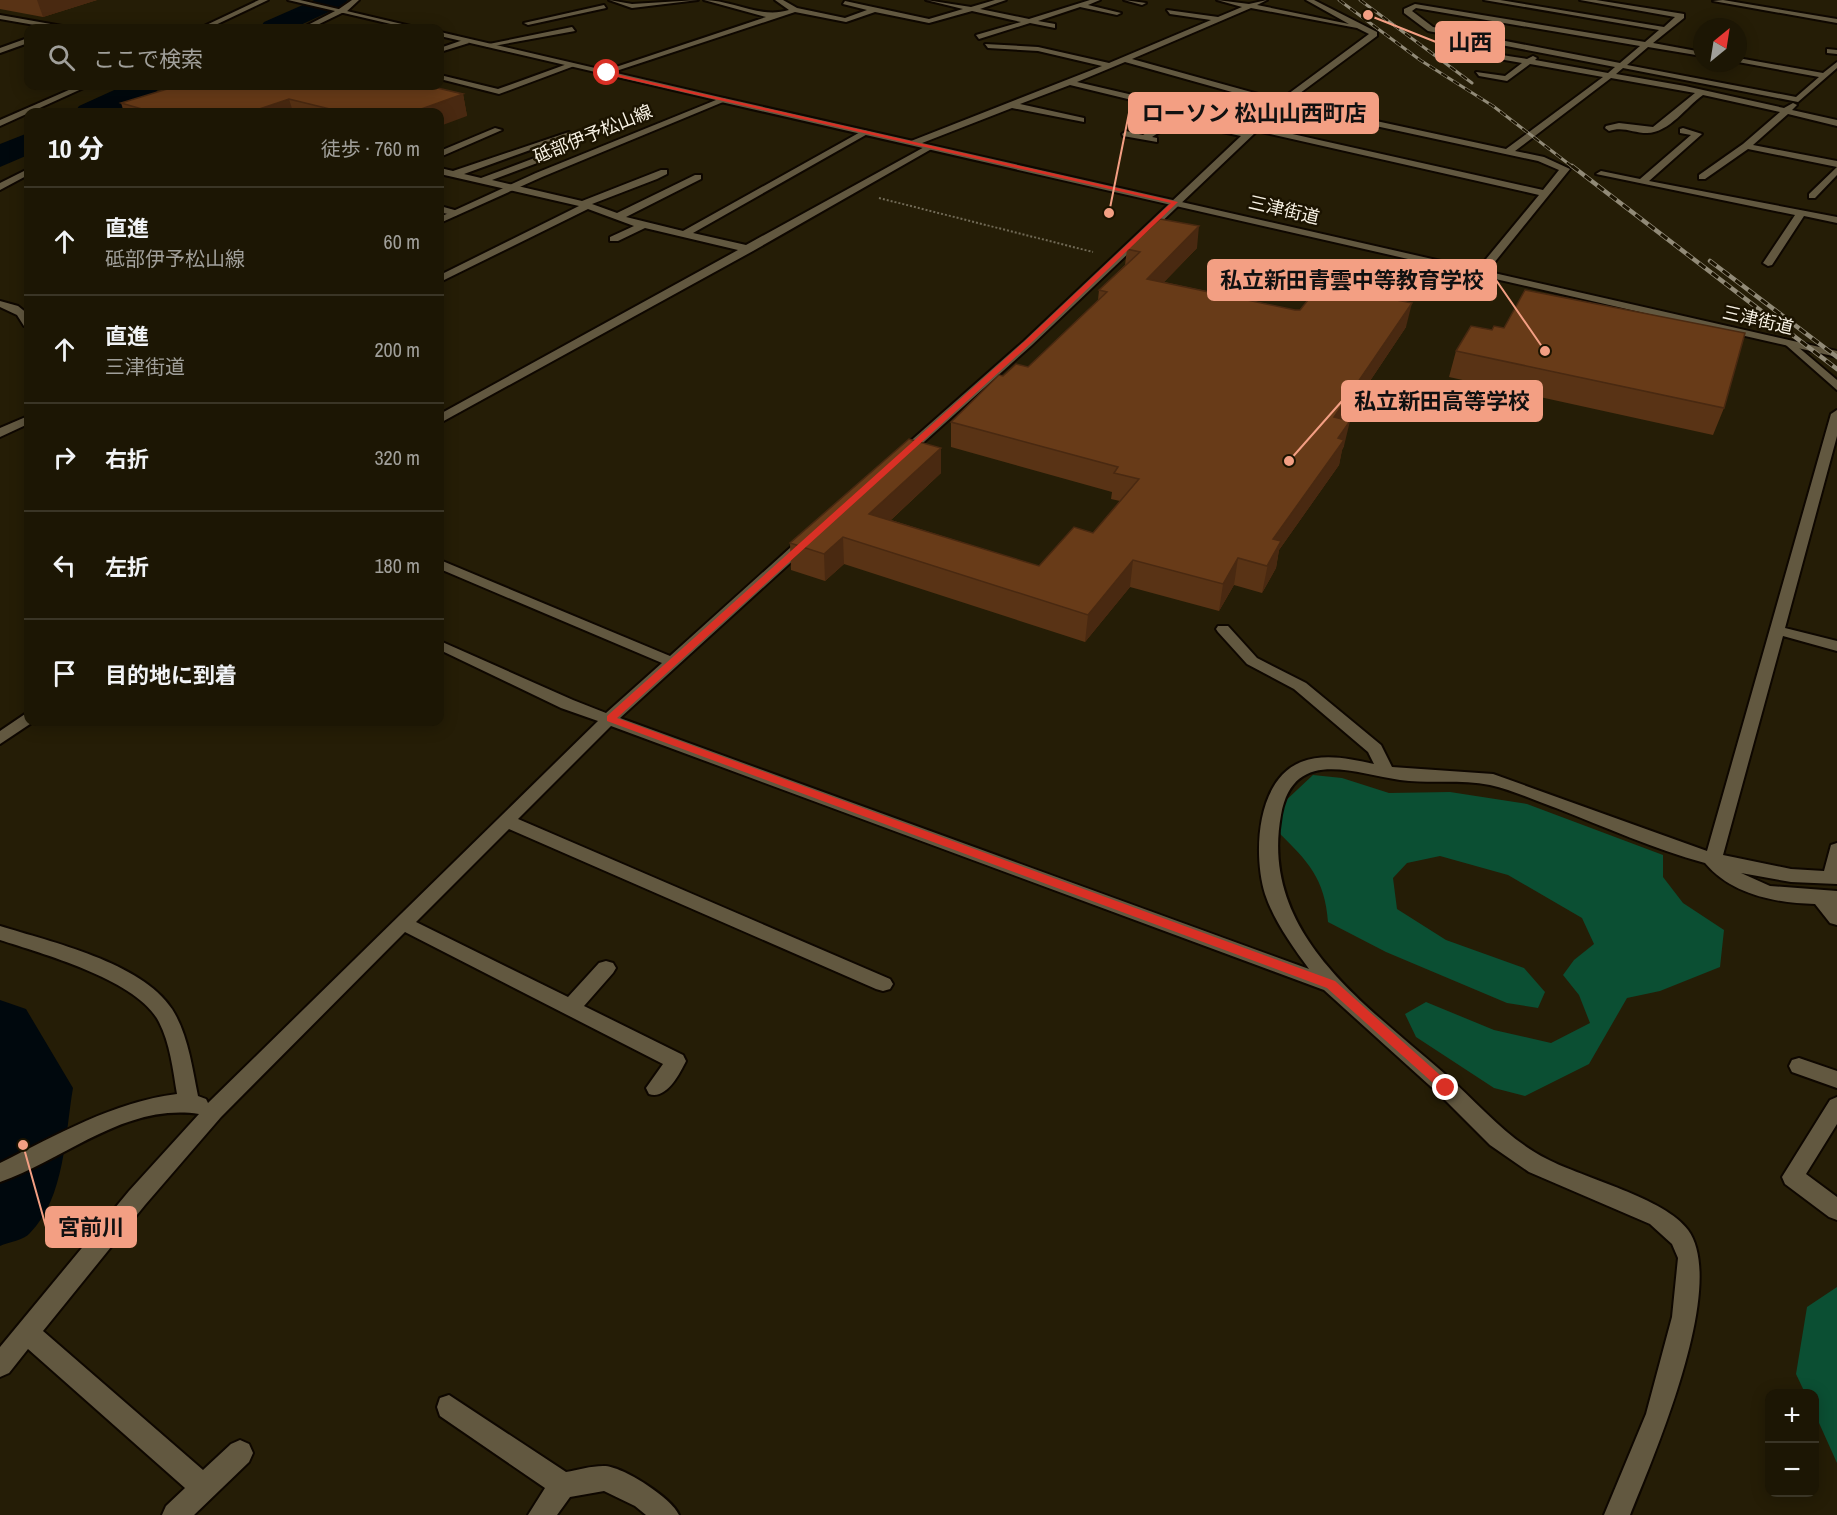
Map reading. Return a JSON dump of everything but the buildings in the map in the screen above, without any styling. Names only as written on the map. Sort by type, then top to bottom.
[{"type":"street","points":[[213,24],[265,0]]},
{"type":"street","points":[[291,0],[398,24]]},
{"type":"street","points":[[314,24],[342,11],[356,0]]},
{"type":"street","points":[[612,0],[632,6],[695,0]]},
{"type":"street","points":[[707,0],[774,18]]},
{"type":"street","points":[[782,0],[795,10],[846,20],[875,9]]},
{"type":"street","points":[[929,0],[1052,26]]},
{"type":"street","points":[[845,3],[929,21],[1003,0]]},
{"type":"street","points":[[979,37],[1097,0]]},
{"type":"street","points":[[1127,0],[1142,3]]},
{"type":"street","points":[[1220,0],[1332,24],[1364,27]]},
{"type":"street","points":[[914,143],[1125,60],[1264,0]]},
{"type":"street","points":[[888,467],[1028,343],[1281,103],[1374,34],[1309,0]]},
{"type":"street","points":[[1487,0],[1665,29]]},
{"type":"street","points":[[1508,152],[1624,64],[1681,16],[1582,0]]},
{"type":"street","points":[[1716,1],[1837,21]]},
{"type":"street","points":[[1693,52],[1417,3],[1407,11],[1431,29],[1624,64],[1798,100]]},
{"type":"street","points":[[1080,5],[1117,13]]},
{"type":"street","points":[[528,22],[604,6]]},
{"type":"street","points":[[594,9],[610,15]]},
{"type":"street","points":[[607,73],[795,10]]},
{"type":"street","points":[[1170,12],[1220,19]]},
{"type":"street","points":[[0,17],[39,24]]},
{"type":"street","points":[[538,20],[561,32]]},
{"type":"street","points":[[488,45],[572,29]]},
{"type":"street","name":"砥部伊予松山線","points":[[444,35],[724,100]]},
{"type":"street","points":[[444,49],[466,41]]},
{"type":"street","points":[[0,51],[24,42]]},
{"type":"street","points":[[988,46],[1038,49],[1110,66]]},
{"type":"street","points":[[1453,49],[1701,92],[1837,123]]},
{"type":"street","points":[[1479,74],[1508,79],[1545,50]]},
{"type":"street","points":[[1125,60],[1281,103],[1541,159],[1565,169],[1547,194],[1481,272]]},
{"type":"street","points":[[1747,62],[1825,76]]},
{"type":"street","points":[[1702,177],[1746,146],[1837,64]]},
{"type":"street","points":[[444,77],[499,92],[573,65]]},
{"type":"street","points":[[1069,82],[1147,101],[1133,110],[1247,135]]},
{"type":"street","points":[[34,108],[75,90]]},
{"type":"street","points":[[1609,128],[1617,125],[1644,130],[1659,128],[1686,101],[1701,92]]},
{"type":"street","name":"砥部伊予松山線","points":[[444,218],[510,188],[724,100]]},
{"type":"street","name":"三津街道","points":[[724,100],[1837,354]]},
{"type":"street","points":[[1011,105],[1081,120]]},
{"type":"street","points":[[0,123],[24,112]]},
{"type":"street","points":[[1144,138],[1174,119]]},
{"type":"street","points":[[1255,128],[1547,194]]},
{"type":"street","points":[[444,152],[494,129],[511,133]]},
{"type":"street","points":[[1643,181],[1698,134],[1683,131]]},
{"type":"street","points":[[683,235],[867,132]]},
{"type":"street","points":[[453,175],[566,134]]},
{"type":"street","points":[[1126,134],[1158,141]]},
{"type":"street","points":[[460,145],[473,148]]},
{"type":"street","points":[[1746,146],[1837,164]]},
{"type":"street","points":[[444,417],[931,147]]},
{"type":"street","points":[[481,181],[561,152]]},
{"type":"street","points":[[1651,157],[1667,161]]},
{"type":"street","points":[[1812,196],[1837,170]]},
{"type":"street","points":[[444,172],[586,204],[644,225],[749,249]]},
{"type":"street","points":[[444,277],[616,188],[635,186],[664,172]]},
{"type":"street","points":[[0,187],[24,174]]},
{"type":"street","points":[[1600,174],[1837,220]]},
{"type":"street","points":[[617,217],[698,177]]},
{"type":"street","points":[[444,210],[455,213]]},
{"type":"street","points":[[1768,263],[1801,213]]},
{"type":"street","points":[[614,239],[644,225]]},
{"type":"street","points":[[479,260],[494,264]]},
{"type":"street","points":[[0,304],[24,314]]},
{"type":"street","points":[[1791,344],[1837,386]]},
{"type":"street","points":[[1713,861],[1837,414]]},
{"type":"street","points":[[0,433],[24,422]]},
{"type":"street","points":[[0,1365],[214,1111],[610,718],[819,529]]},
{"type":"street","points":[[444,566],[672,662]]},
{"type":"street","points":[[1223,629],[1252,661],[1300,686],[1368,742],[1382,758],[1386,772]]},
{"type":"street","points":[[1777,630],[1837,646]]},
{"type":"street","points":[[444,647],[567,704],[1331,985]]},
{"type":"street","points":[[0,739],[24,720]]},
{"type":"street","points":[[1617,1515],[1658,1414],[1684,1317],[1689,1258],[1680,1237],[1658,1217],[1537,1165],[1498,1139],[1437,1080],[1331,985],[1285,920],[1269,880],[1268,842],[1274,803],[1285,782],[1300,769],[1321,763],[1386,772],[1492,780],[1713,861],[1768,874],[1835,878],[1837,849]]},
{"type":"street","points":[[506,821],[883,984]]},
{"type":"street","points":[[1713,861],[1734,880],[1758,891],[1789,897],[1828,898],[1837,918]]},
{"type":"street","points":[[404,923],[676,1061],[656,1088]]},
{"type":"street","points":[[0,933],[50,949],[122,978],[153,999],[166,1015],[189,1102]]},
{"type":"street","points":[[571,1007],[606,968]]},
{"type":"street","points":[[1799,1066],[1837,1080]]},
{"type":"street","points":[[0,1173],[126,1113],[156,1104],[189,1102],[214,1111]]},
{"type":"street","points":[[1837,1106],[1792,1177],[1837,1210]]},
{"type":"street","points":[[26,1332],[203,1487]]},
{"type":"street","points":[[449,1407],[563,1485],[605,1478],[644,1497],[666,1515]]},
{"type":"street","points":[[174,1515],[240,1453]]},
{"type":"street","points":[[541,1515],[563,1485]]},
{"type":"path","points":[[852,191],[1117,258]]},
{"type":"green space","points":[[1313,775],[1342,778],[1389,793],[1450,792],[1527,804],[1663,855],[1663,877],[1683,903],[1724,930],[1720,967],[1660,991],[1627,998],[1589,1064],[1525,1096],[1494,1088],[1416,1037],[1405,1014],[1426,1002],[1494,1030],[1551,1043],[1590,1023],[1579,995],[1563,975],[1574,960],[1594,944],[1582,918],[1508,875],[1440,856],[1407,863],[1393,878],[1397,909],[1446,940],[1524,968],[1545,992],[1538,1008],[1507,1003],[1386,952],[1328,922],[1319,882],[1298,852],[1278,832],[1282,804]]},
{"type":"green space","points":[[1837,1287],[1837,1463],[1819,1423],[1819,1389],[1803,1389],[1796,1374],[1807,1307]]},
{"type":"waterway","points":[[282,24],[335,0]]},
{"type":"waterway","points":[[99,108],[137,90]]},
{"type":"waterway","points":[[0,157],[24,145]]},
{"type":"waterway","points":[[0,1029],[35,1088],[15,1190],[0,1210]]},
{"type":"railway","points":[[1339,0],[1420,60],[1493,106],[1574,168]]},
{"type":"railway","points":[[1360,0],[1472,83]]},
{"type":"railway","points":[[1572,166],[1837,369]]},
{"type":"railway","points":[[1710,261],[1837,357]]},
{"type":"place","name":"山西","points":[[1368,15]]},
{"type":"place","name":"ローソン 松山山西町店","points":[[1109,213]]},
{"type":"place","name":"私立新田青雲中等教育学校","points":[[1545,351]]},
{"type":"place","name":"私立新田高等学校","points":[[1289,461]]},
{"type":"place","name":"宮前川","points":[[23,1145]]},
{"type":"route","points":[[607,73],[1175,202],[1028,343],[610,718],[988,860],[1331,985],[1446,1088]]}]
